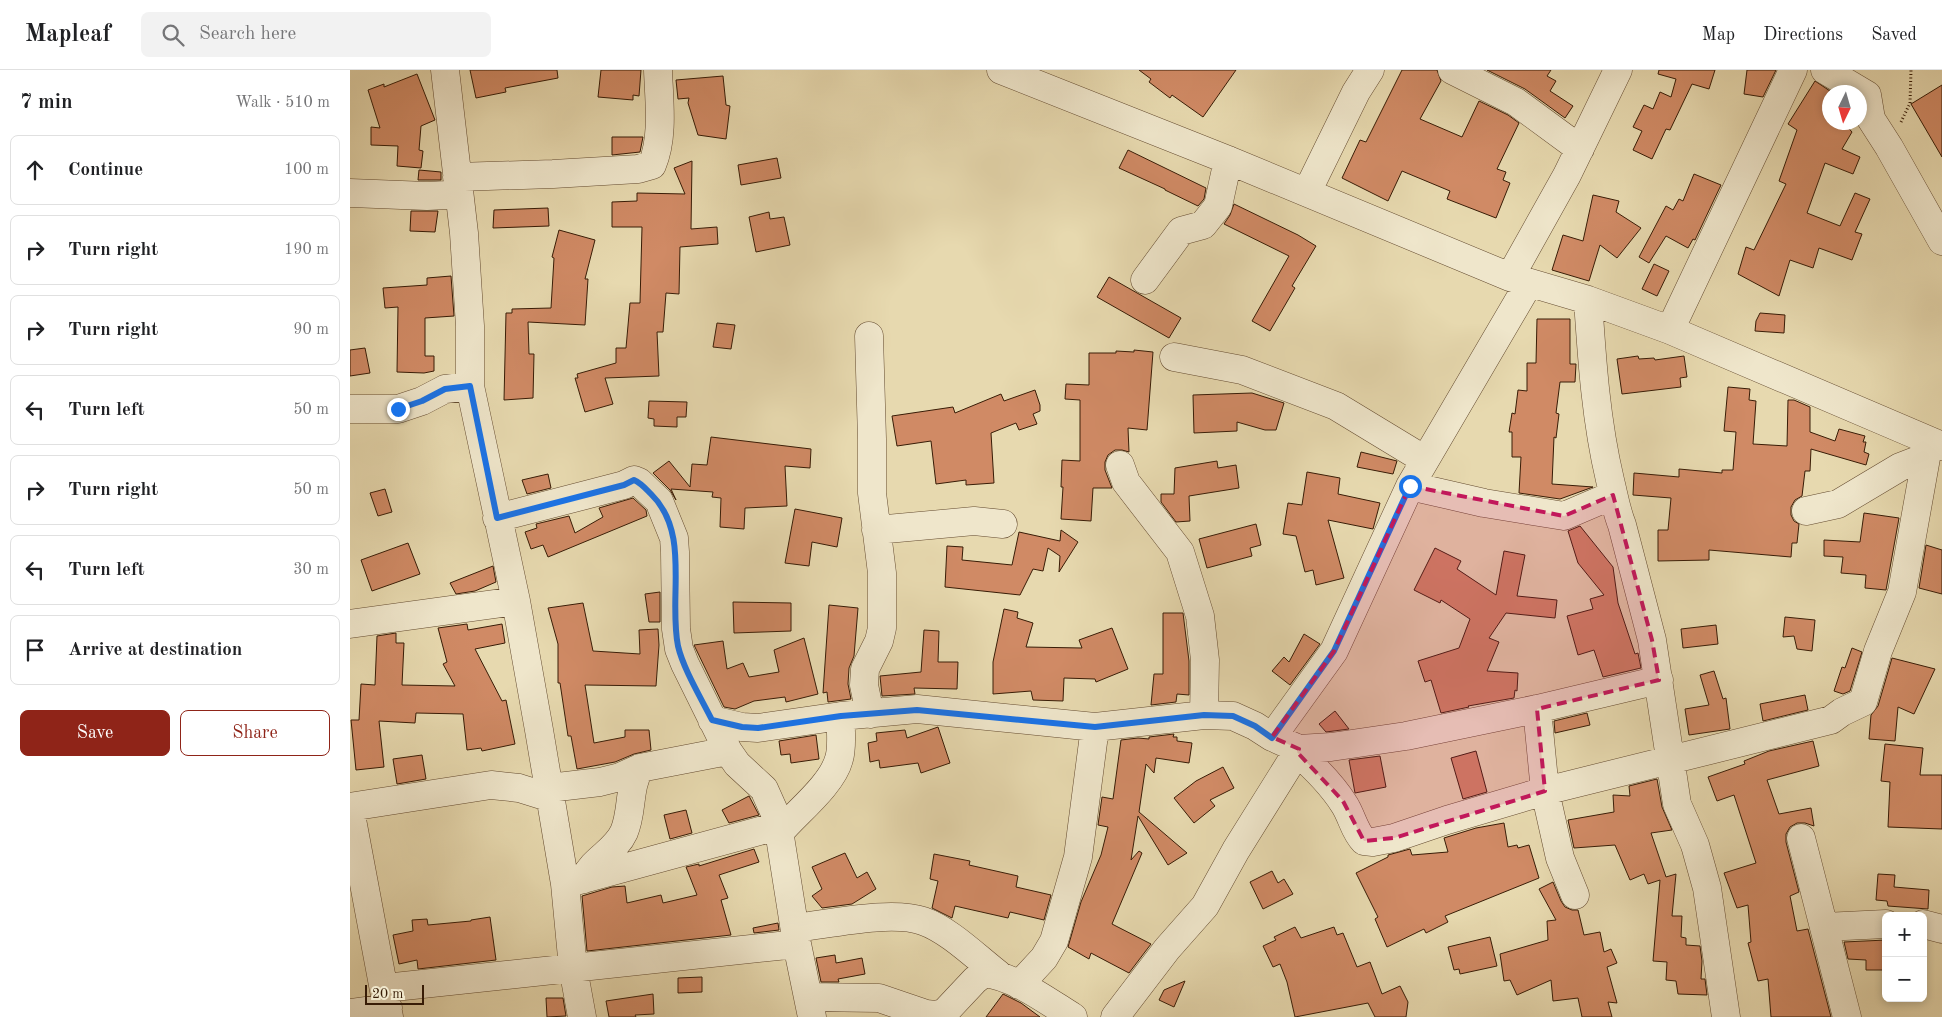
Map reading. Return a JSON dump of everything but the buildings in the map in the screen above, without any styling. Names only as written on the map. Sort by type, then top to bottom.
[{"type":"street","points":[[446,70],[464,233],[470,326],[470,386],[516,601],[550,793],[575,882],[573,968],[582,1017]]},
{"type":"street","points":[[350,193],[447,195],[458,184],[553,174],[638,169],[652,165],[656,154],[659,120],[658,70]]},
{"type":"street","points":[[1001,70],[1228,160],[1519,280],[1588,300],[1670,330],[1932,448]]},
{"type":"street","points":[[1306,192],[1356,92],[1370,70]]},
{"type":"street","points":[[1452,70],[1516,102],[1580,148]]},
{"type":"street","points":[[1670,330],[1793,70]]},
{"type":"street","points":[[1825,70],[1867,95],[1871,120],[1889,147],[1942,241]]},
{"type":"street","points":[[1272,738],[1334,651],[1410,486],[1519,280],[1580,148],[1610,73]]},
{"type":"street","points":[[1146,280],[1181,231],[1202,225],[1218,206],[1228,160]]},
{"type":"street","points":[[1588,300],[1601,443],[1652,640],[1677,804],[1695,845],[1707,888],[1726,1017]]},
{"type":"street","points":[[869,336],[872,493],[882,573],[882,628],[879,641],[865,669],[864,685],[870,714]]},
{"type":"street","points":[[1174,357],[1242,370],[1336,406],[1425,460]]},
{"type":"street","points":[[350,409],[398,409],[422,401],[445,389],[470,386]]},
{"type":"street","points":[[1806,511],[1824,508],[1848,499],[1932,448]]},
{"type":"street","points":[[712,720],[742,727],[758,728],[841,716],[917,710],[1095,727],[1204,715],[1233,716],[1298,750],[1343,801],[1358,834],[1364,841],[1374,842],[1394,838],[1545,791],[1831,720],[1842,712],[1863,702],[1878,650],[1902,592],[1932,448]]},
{"type":"street","points":[[1120,465],[1126,482],[1180,552],[1200,616],[1206,660],[1204,715]]},
{"type":"street","points":[[497,518],[624,485],[634,480],[639,482],[659,502],[672,532],[675,552],[676,628],[679,650],[728,751],[747,774],[764,789],[777,818],[796,936],[810,1007],[879,998],[926,1014],[935,1015],[944,1013],[984,973],[1009,980],[1044,958],[1056,931],[1078,857],[1095,727]]},
{"type":"street","points":[[1410,486],[1484,503],[1564,516],[1613,495]]},
{"type":"street","points":[[876,530],[974,522],[1003,524]]},
{"type":"street","points":[[350,624],[516,601]]},
{"type":"street","points":[[1298,750],[1406,736],[1537,709],[1659,680]]},
{"type":"street","points":[[1537,709],[1545,791],[1560,858],[1575,895]]},
{"type":"street","points":[[575,882],[779,829],[815,796],[835,770],[839,759],[841,716]]},
{"type":"street","points":[[1114,1017],[1167,949],[1205,906],[1236,850],[1298,750]]},
{"type":"street","points":[[387,1004],[350,808],[491,785],[550,793],[620,777],[640,768],[728,751]]},
{"type":"street","points":[[575,882],[613,848],[624,833],[634,777],[640,768]]},
{"type":"street","points":[[1802,838],[1847,1017]]},
{"type":"street","points":[[350,1013],[387,1004],[573,968],[796,936],[879,917],[910,918],[923,921],[940,929],[1009,980],[1073,1017]]},
{"type":"street","points":[[1824,927],[1882,924]]},
{"type":"street","points":[[1927,925],[1942,929]]},
{"type":"path","points":[[1889,147],[1910,103],[1911,70]]},
{"type":"highlighted area","points":[[1410,486],[1564,516],[1613,495],[1652,640],[1659,680],[1537,709],[1545,791],[1394,838],[1364,841],[1343,801],[1297,752],[1299,749],[1272,737],[1334,651]]},
{"type":"route","points":[[398,409],[422,401],[445,389],[470,386],[497,518],[624,485],[634,480],[639,482],[659,502],[674,538],[676,628],[679,650],[712,720],[742,727],[758,728],[841,716],[917,710],[1095,727],[1204,715],[1233,716],[1255,726],[1272,738],[1334,651],[1410,486]]}]
